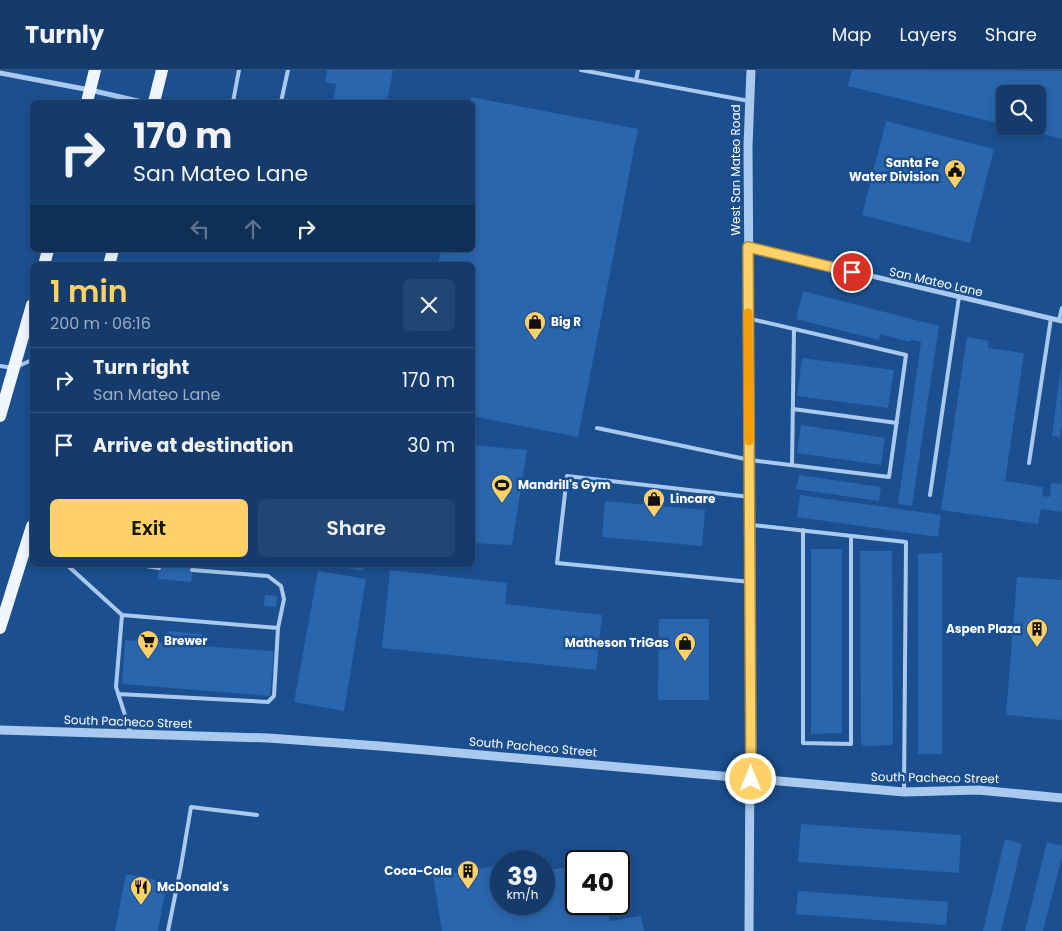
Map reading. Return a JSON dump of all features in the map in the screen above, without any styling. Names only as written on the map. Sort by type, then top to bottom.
[{"type":"main road","points":[[88,100],[95,70]]},
{"type":"main road","points":[[154,100],[162,70]]},
{"type":"main road","points":[[0,416],[30,312]]},
{"type":"main road","points":[[0,628],[30,532]]},
{"type":"street","name":"West San Mateo Road","points":[[749,931],[751,582],[748,247],[751,70]]},
{"type":"street","points":[[0,74],[90,90],[133,100]]},
{"type":"street","name":"San Mateo Lane","points":[[748,247],[1060,321]]},
{"type":"street","name":"South Pacheco Street","points":[[0,730],[268,738],[380,746],[904,792],[978,790],[1062,798]]},
{"type":"lane","points":[[233,100],[239,70]]},
{"type":"lane","points":[[281,100],[288,70]]},
{"type":"lane","points":[[581,70],[749,100]]},
{"type":"lane","points":[[636,80],[638,70]]},
{"type":"lane","points":[[930,495],[959,298]]},
{"type":"lane","points":[[1060,321],[1062,308]]},
{"type":"lane","points":[[597,428],[750,460],[889,477],[906,355],[748,318]]},
{"type":"lane","points":[[1028,464],[1051,318]]},
{"type":"lane","points":[[792,465],[794,330]]},
{"type":"lane","points":[[0,366],[14,368],[30,361]]},
{"type":"lane","points":[[793,409],[897,424]]},
{"type":"lane","points":[[750,497],[567,476],[557,563],[751,582]]},
{"type":"lane","points":[[750,524],[906,542],[904,792]]},
{"type":"lane","points":[[802,530],[803,743],[851,744],[851,536]]},
{"type":"lane","points":[[69,567],[122,615],[278,628]]},
{"type":"lane","points":[[152,567],[159,568]]},
{"type":"lane","points":[[118,694],[268,702],[274,696],[278,628],[284,599],[281,586],[268,576],[192,570]]},
{"type":"lane","points":[[122,615],[116,687],[131,735]]},
{"type":"lane","points":[[168,931],[191,807],[257,815]]},
{"type":"building","points":[[327,70],[393,70],[387,100],[333,100],[336,84],[325,82]]},
{"type":"building","points":[[852,70],[1062,71],[1062,139],[1046,135],[1046,85],[996,85],[996,123],[848,86]]},
{"type":"building","name":"Big R","points":[[471,97],[638,129],[578,437],[475,417],[475,262],[439,262],[441,252],[475,252],[475,100],[470,100]]},
{"type":"building","points":[[886,121],[994,149],[970,243],[862,215]]},
{"type":"building","points":[[803,291],[939,326],[912,506],[898,504],[921,342],[911,340],[910,342],[880,334],[879,340],[796,319]]},
{"type":"building","points":[[967,337],[989,341],[988,348],[1024,353],[1005,481],[1043,487],[1042,496],[1050,497],[1051,483],[1062,484],[1062,512],[1041,509],[1038,524],[941,510]]},
{"type":"building","points":[[802,358],[894,370],[888,408],[797,396]]},
{"type":"building","points":[[1061,367],[1062,424],[1060,437],[1052,436]]},
{"type":"building","points":[[801,425],[885,438],[881,465],[797,453]]},
{"type":"building","points":[[475,445],[527,450],[512,545],[475,543]]},
{"type":"building","points":[[799,475],[881,487],[879,501],[796,489]]},
{"type":"building","points":[[800,495],[941,515],[938,537],[797,517]]},
{"type":"building","points":[[605,501],[705,510],[702,546],[602,537]]},
{"type":"building","points":[[811,549],[842,549],[842,733],[811,734]]},
{"type":"building","points":[[860,551],[892,551],[893,744],[890,745],[864,746],[861,743]]},
{"type":"building","points":[[942,553],[942,754],[918,754],[918,554]]},
{"type":"building","points":[[159,567],[193,567],[191,582],[158,579]]},
{"type":"building","points":[[342,567],[364,567],[363,571]]},
{"type":"building","points":[[390,570],[507,583],[505,604],[602,615],[596,670],[382,648]]},
{"type":"building","points":[[318,571],[366,579],[344,711],[294,702]]},
{"type":"building","name":"Aspen Plaza","points":[[1017,577],[1062,580],[1062,720],[1006,715]]},
{"type":"building","points":[[265,595],[277,596],[276,607],[264,606]]},
{"type":"building","points":[[659,619],[709,619],[709,700],[658,700]]},
{"type":"building","points":[[167,631],[202,634],[201,646],[274,651],[270,696],[122,684],[125,640],[166,643]]},
{"type":"building","points":[[801,824],[961,835],[959,873],[798,862]]},
{"type":"building","points":[[1005,839],[1022,844],[1001,931],[983,931]]},
{"type":"building","points":[[1047,842],[1062,846],[1062,857],[1043,931],[1025,931]]},
{"type":"building","name":"Coca-Cola","points":[[490,867],[490,915],[555,915],[555,869],[565,867],[565,915],[609,915],[610,921],[641,916],[644,931],[442,931],[433,876]]},
{"type":"building","name":"McDonald's","points":[[126,874],[167,882],[158,931],[115,931]]},
{"type":"building","points":[[798,891],[948,902],[946,925],[796,914]]},
{"type":"slow traffic","points":[[748,313],[749,441]]},
{"type":"place","name":"Santa Fe Water Division","points":[[955,189]]},
{"type":"place","name":"Big R","points":[[535,341]]},
{"type":"place","name":"Mandrill's Gym","points":[[502,504]]},
{"type":"place","name":"Lincare","points":[[654,518]]},
{"type":"place","name":"Aspen Plaza","points":[[1037,648]]},
{"type":"place","name":"Brewer","points":[[148,660]]},
{"type":"place","name":"Matheson TriGas","points":[[685,662]]},
{"type":"place","name":"Coca-Cola","points":[[468,890]]},
{"type":"place","name":"McDonald's","points":[[141,906]]},
{"type":"route","points":[[751,779],[748,247],[852,272]]}]
